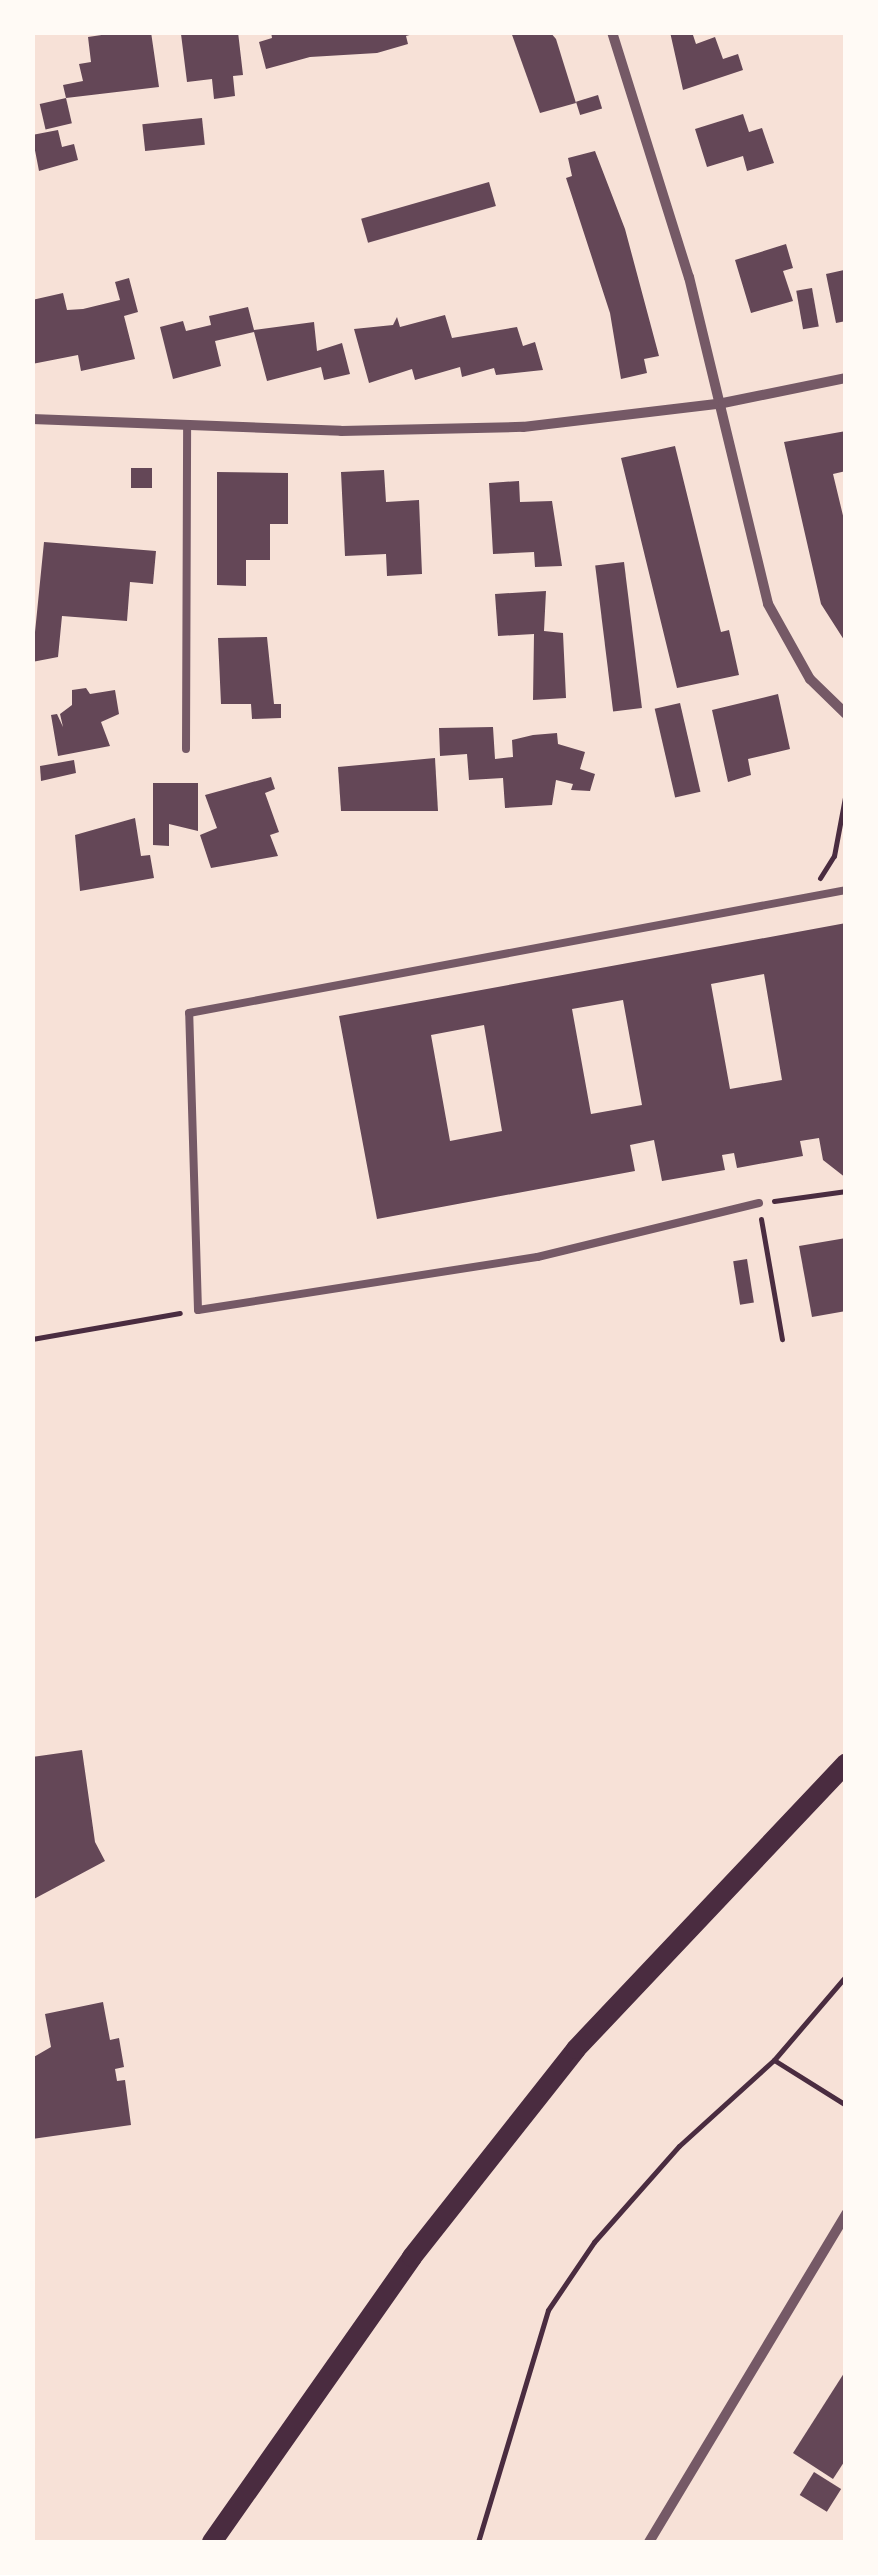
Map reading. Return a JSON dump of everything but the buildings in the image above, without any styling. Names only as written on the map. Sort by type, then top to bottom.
[{"type":"main road","points":[[212,2542],[412,2257],[576,2049],[846,1763]]},
{"type":"street","points":[[612,32],[723,403],[768,604],[810,680],[846,714]]},
{"type":"street","points":[[32,420],[188,427],[524,427],[723,403],[846,378]]},
{"type":"street","points":[[649,2542],[846,2214]]},
{"type":"lane","points":[[186,748],[188,427]]},
{"type":"lane","points":[[759,1202],[537,1257],[198,1310],[189,1013],[846,890]]},
{"type":"path","points":[[846,770],[846,781]]},
{"type":"path","points":[[816,896],[834,856],[846,792]]},
{"type":"path","points":[[782,1339],[759,1202],[846,1191]]},
{"type":"path","points":[[32,1339],[198,1310]]},
{"type":"path","points":[[478,2542],[548,2310],[594,2242],[667,2160],[774,2060],[846,1976]]},
{"type":"path","points":[[774,2060],[846,2105]]}]
